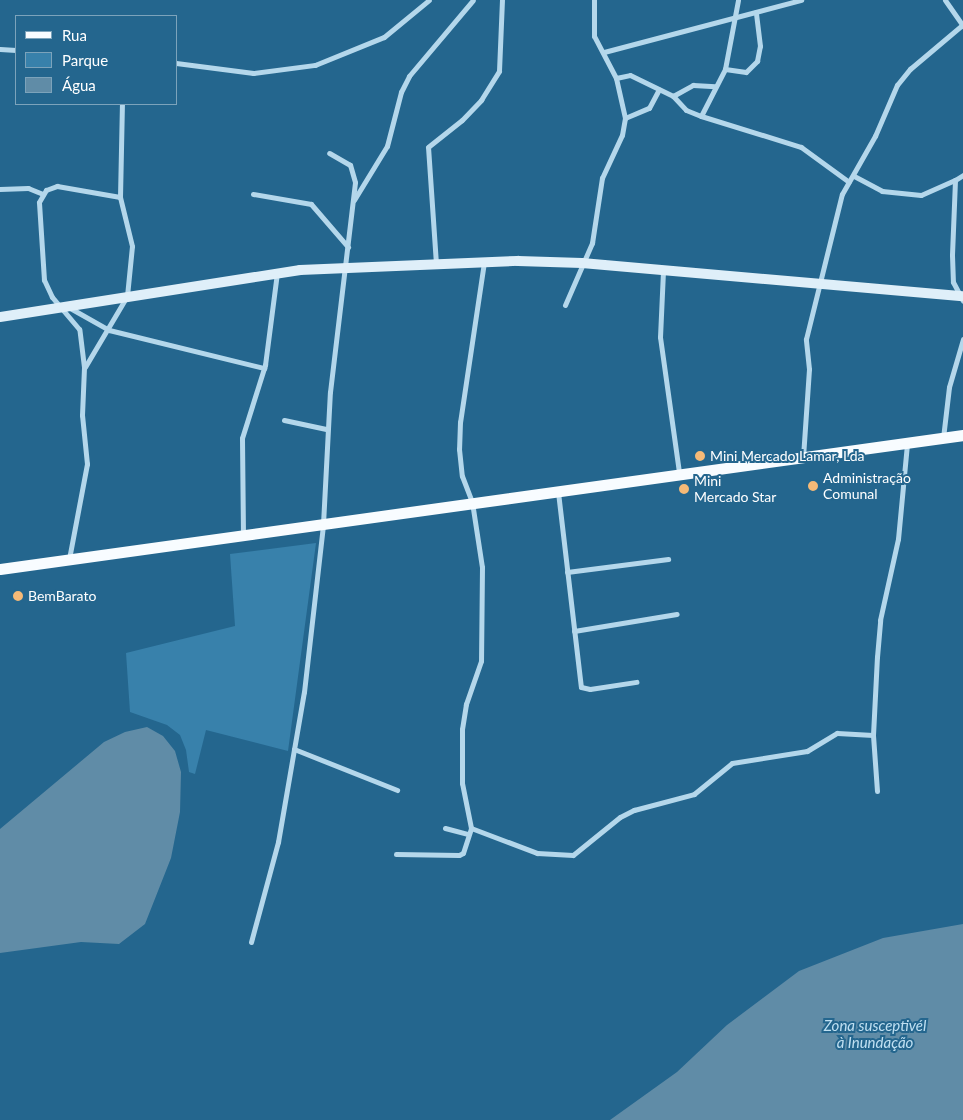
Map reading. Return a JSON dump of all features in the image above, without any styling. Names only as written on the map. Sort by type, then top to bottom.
[{"type":"main road","points":[[0,569],[963,435]]},
{"type":"street","points":[[178,63],[254,73],[315,65],[384,37],[429,0]]},
{"type":"street","points":[[353,202],[387,146],[401,92],[409,76],[473,0]]},
{"type":"street","points":[[436,264],[426,155],[428,147],[462,120],[499,71],[502,0]]},
{"type":"street","points":[[565,305],[593,238],[602,178],[622,135],[625,118],[616,78],[594,36],[594,0]]},
{"type":"street","points":[[701,116],[724,69],[736,18],[738,0]]},
{"type":"street","points":[[604,52],[801,0]]},
{"type":"street","points":[[803,458],[809,369],[806,339],[836,213],[849,182],[854,176],[897,85],[910,69],[962,26],[945,0]]},
{"type":"street","points":[[724,69],[746,72],[757,62],[760,46],[756,12]]},
{"type":"street","points":[[0,49],[15,50]]},
{"type":"street","points":[[616,78],[630,75],[673,96],[686,110],[801,147],[849,182]]},
{"type":"street","points":[[673,96],[693,85],[715,86]]},
{"type":"street","points":[[625,118],[648,108],[659,89]]},
{"type":"street","points":[[84,367],[127,296],[132,246],[120,197],[122,105]]},
{"type":"street","points":[[252,942],[268,887],[304,692],[323,524],[326,429],[346,269],[355,174],[350,164],[329,153]]},
{"type":"street","points":[[854,176],[882,191],[920,195],[963,175]]},
{"type":"street","points":[[955,180],[954,282],[962,298]]},
{"type":"street","points":[[120,197],[57,186],[44,194],[39,212],[44,280],[52,297],[108,330],[264,368]]},
{"type":"street","points":[[0,189],[28,188],[44,194]]},
{"type":"street","points":[[254,194],[311,204],[348,247]]},
{"type":"street","points":[[472,828],[461,775],[466,704],[480,667],[482,562],[472,502],[461,472],[460,422],[484,261]]},
{"type":"street","points":[[0,317],[277,273],[484,261],[582,263],[663,272],[721,274],[818,286],[962,298]]},
{"type":"street","points":[[663,272],[660,337],[679,474]]},
{"type":"street","points":[[243,535],[242,438],[264,368],[277,273]]},
{"type":"street","points":[[65,306],[79,329],[84,367],[82,415],[87,464],[69,559]]},
{"type":"street","points":[[943,438],[949,387],[963,339]]},
{"type":"street","points":[[284,420],[326,429]]},
{"type":"street","points":[[877,791],[873,735],[880,620],[898,539],[907,444]]},
{"type":"street","points":[[558,490],[581,686],[590,690],[636,682]]},
{"type":"street","points":[[567,572],[668,559]]},
{"type":"street","points":[[574,631],[677,614]]},
{"type":"street","points":[[472,828],[537,853],[573,855],[620,817],[634,810],[694,794],[732,763],[807,751],[837,733],[873,735]]},
{"type":"street","points":[[294,749],[397,790]]},
{"type":"street","points":[[445,828],[467,834]]},
{"type":"street","points":[[396,854],[458,855],[462,853],[467,834],[472,828]]},
{"type":"green space","points":[[316,543],[288,751],[206,730],[195,774],[189,772],[186,750],[180,735],[167,725],[130,712],[126,653],[235,626],[230,554]]},
{"type":"water","points":[[147,727],[163,736],[175,751],[181,772],[180,812],[171,858],[145,924],[119,944],[81,942],[0,953],[0,829],[104,742],[125,732]]},
{"type":"water","name":"Zona susceptivél à Inundação","points":[[963,924],[963,1120],[610,1120],[677,1072],[727,1025],[799,971],[883,938]]},
{"type":"place","name":"Mini Mercado Lamar, Lda","points":[[700,456]]},
{"type":"place","name":"Administração Comunal","points":[[813,486]]},
{"type":"place","name":"Mini Mercado Star","points":[[684,489]]},
{"type":"place","name":"BemBarato","points":[[18,596]]}]
